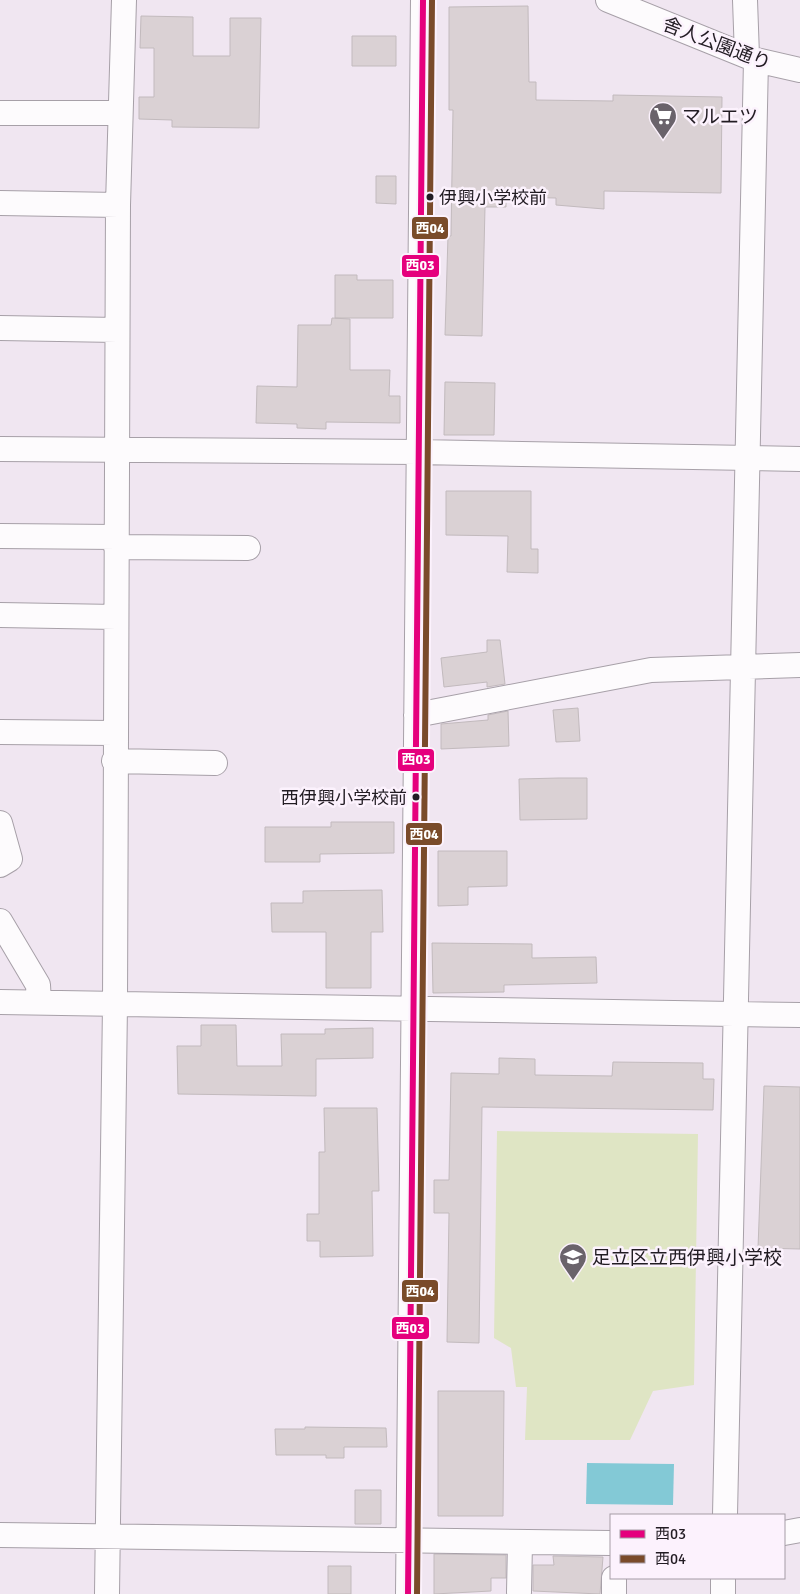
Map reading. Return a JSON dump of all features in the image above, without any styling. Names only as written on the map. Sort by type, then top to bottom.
[{"type":"street","points":[[107,1594],[115,1004],[114,733],[118,205],[119,113],[124,0]]},
{"type":"street","points":[[408,1594],[423,0]]},
{"type":"street","name":"舎人公園通り","points":[[608,0],[751,58],[800,70]]},
{"type":"street","points":[[725,1514],[748,459],[751,58],[746,0]]},
{"type":"street","points":[[0,113],[119,113]]},
{"type":"street","points":[[0,203],[118,205]]},
{"type":"street","points":[[0,328],[117,330]]},
{"type":"street","points":[[0,449],[418,452],[800,459]]},
{"type":"street","points":[[0,536],[248,548]]},
{"type":"street","points":[[0,615],[116,617]]},
{"type":"street","points":[[416,715],[651,670],[800,666]]},
{"type":"street","points":[[0,732],[114,733]]},
{"type":"street","points":[[114,761],[215,763]]},
{"type":"street","points":[[0,823],[10,859],[0,865]]},
{"type":"street","points":[[0,921],[38,985],[39,1002]]},
{"type":"street","points":[[0,1002],[800,1015]]},
{"type":"street","points":[[785,1533],[800,1530]]},
{"type":"street","points":[[0,1535],[610,1543]]},
{"type":"street","points":[[520,1543],[520,1592]]},
{"type":"street","points":[[614,1579],[614,1594]]},
{"type":"street","points":[[723,1579],[723,1594]]},
{"type":"green space","points":[[497,1131],[698,1134],[694,1385],[653,1391],[630,1440],[525,1440],[527,1387],[516,1387],[511,1348],[494,1338]]},
{"type":"water","points":[[587,1463],[674,1464],[673,1505],[586,1504]]},
{"type":"building","points":[[528,6],[529,82],[536,82],[536,100],[613,101],[613,95],[722,97],[721,193],[604,191],[604,209],[556,205],[556,198],[506,197],[506,207],[485,207],[482,336],[445,335],[448,236],[451,236],[453,110],[449,110],[449,7]]},
{"type":"building","points":[[141,16],[193,17],[193,56],[230,56],[230,18],[261,18],[259,128],[172,127],[172,120],[139,119],[139,97],[154,97],[154,48],[140,48]]},
{"type":"building","points":[[352,36],[396,36],[396,66],[352,66]]},
{"type":"building","points":[[376,176],[396,176],[396,204],[376,203]]},
{"type":"building","points":[[335,275],[357,275],[357,280],[393,280],[393,318],[335,318]]},
{"type":"building","points":[[332,318],[350,319],[350,370],[390,370],[389,396],[400,396],[400,423],[326,422],[326,429],[297,428],[297,424],[256,423],[257,386],[297,387],[298,325],[331,325]]},
{"type":"building","points":[[445,382],[495,383],[494,435],[444,435]]},
{"type":"building","points":[[446,491],[531,491],[531,549],[538,549],[538,573],[507,572],[508,536],[446,535]]},
{"type":"building","points":[[487,640],[500,640],[505,684],[487,687],[487,682],[444,687],[441,658],[487,652]]},
{"type":"building","points":[[578,708],[580,741],[556,742],[553,710]]},
{"type":"building","points":[[508,711],[509,746],[441,749],[441,724],[488,720],[488,715]]},
{"type":"building","points":[[587,778],[587,819],[520,820],[519,779]]},
{"type":"building","points":[[331,822],[394,822],[394,853],[320,854],[320,862],[265,862],[265,827],[331,827]]},
{"type":"building","points":[[438,851],[507,851],[507,886],[468,887],[468,905],[438,906]]},
{"type":"building","points":[[382,890],[383,932],[371,932],[371,988],[326,988],[326,932],[272,932],[271,903],[303,903],[303,891]]},
{"type":"building","points":[[432,943],[532,944],[532,958],[596,957],[597,983],[504,985],[504,992],[433,993]]},
{"type":"building","points":[[201,1025],[236,1025],[237,1066],[282,1066],[281,1034],[325,1034],[325,1029],[373,1028],[373,1058],[316,1059],[316,1096],[178,1094],[177,1046],[201,1046]]},
{"type":"building","points":[[499,1058],[535,1059],[535,1075],[612,1076],[613,1062],[703,1063],[703,1079],[714,1079],[713,1110],[482,1107],[479,1343],[447,1342],[449,1213],[434,1213],[434,1180],[449,1180],[451,1073],[499,1074]]},
{"type":"building","points":[[764,1086],[800,1087],[800,1249],[758,1248]]},
{"type":"building","points":[[324,1108],[377,1108],[379,1191],[372,1191],[373,1256],[320,1257],[320,1241],[307,1241],[307,1214],[319,1214],[319,1152],[325,1152]]},
{"type":"building","points":[[438,1391],[504,1391],[503,1516],[438,1516]]},
{"type":"building","points":[[305,1427],[386,1428],[387,1447],[344,1447],[344,1458],[326,1458],[326,1455],[276,1455],[275,1429],[305,1429]]},
{"type":"building","points":[[355,1490],[381,1490],[381,1524],[355,1524]]},
{"type":"building","points":[[434,1554],[506,1555],[506,1578],[491,1578],[491,1591],[434,1594]]},
{"type":"building","points":[[553,1556],[603,1557],[600,1594],[533,1591],[533,1565],[554,1565]]},
{"type":"building","points":[[328,1566],[351,1566],[351,1594],[328,1594]]},
{"type":"transit line","name":"西03","points":[[408,1594],[423,0]]},
{"type":"transit line","name":"西04","points":[[417,1594],[432,0]]},
{"type":"place","name":"マルエツ","points":[[663,140]]},
{"type":"place","name":"伊興小学校前","points":[[430,197]]},
{"type":"place","name":"西伊興小学校前","points":[[416,797]]},
{"type":"place","name":"足立区立西伊興小学校","points":[[573,1281]]}]
